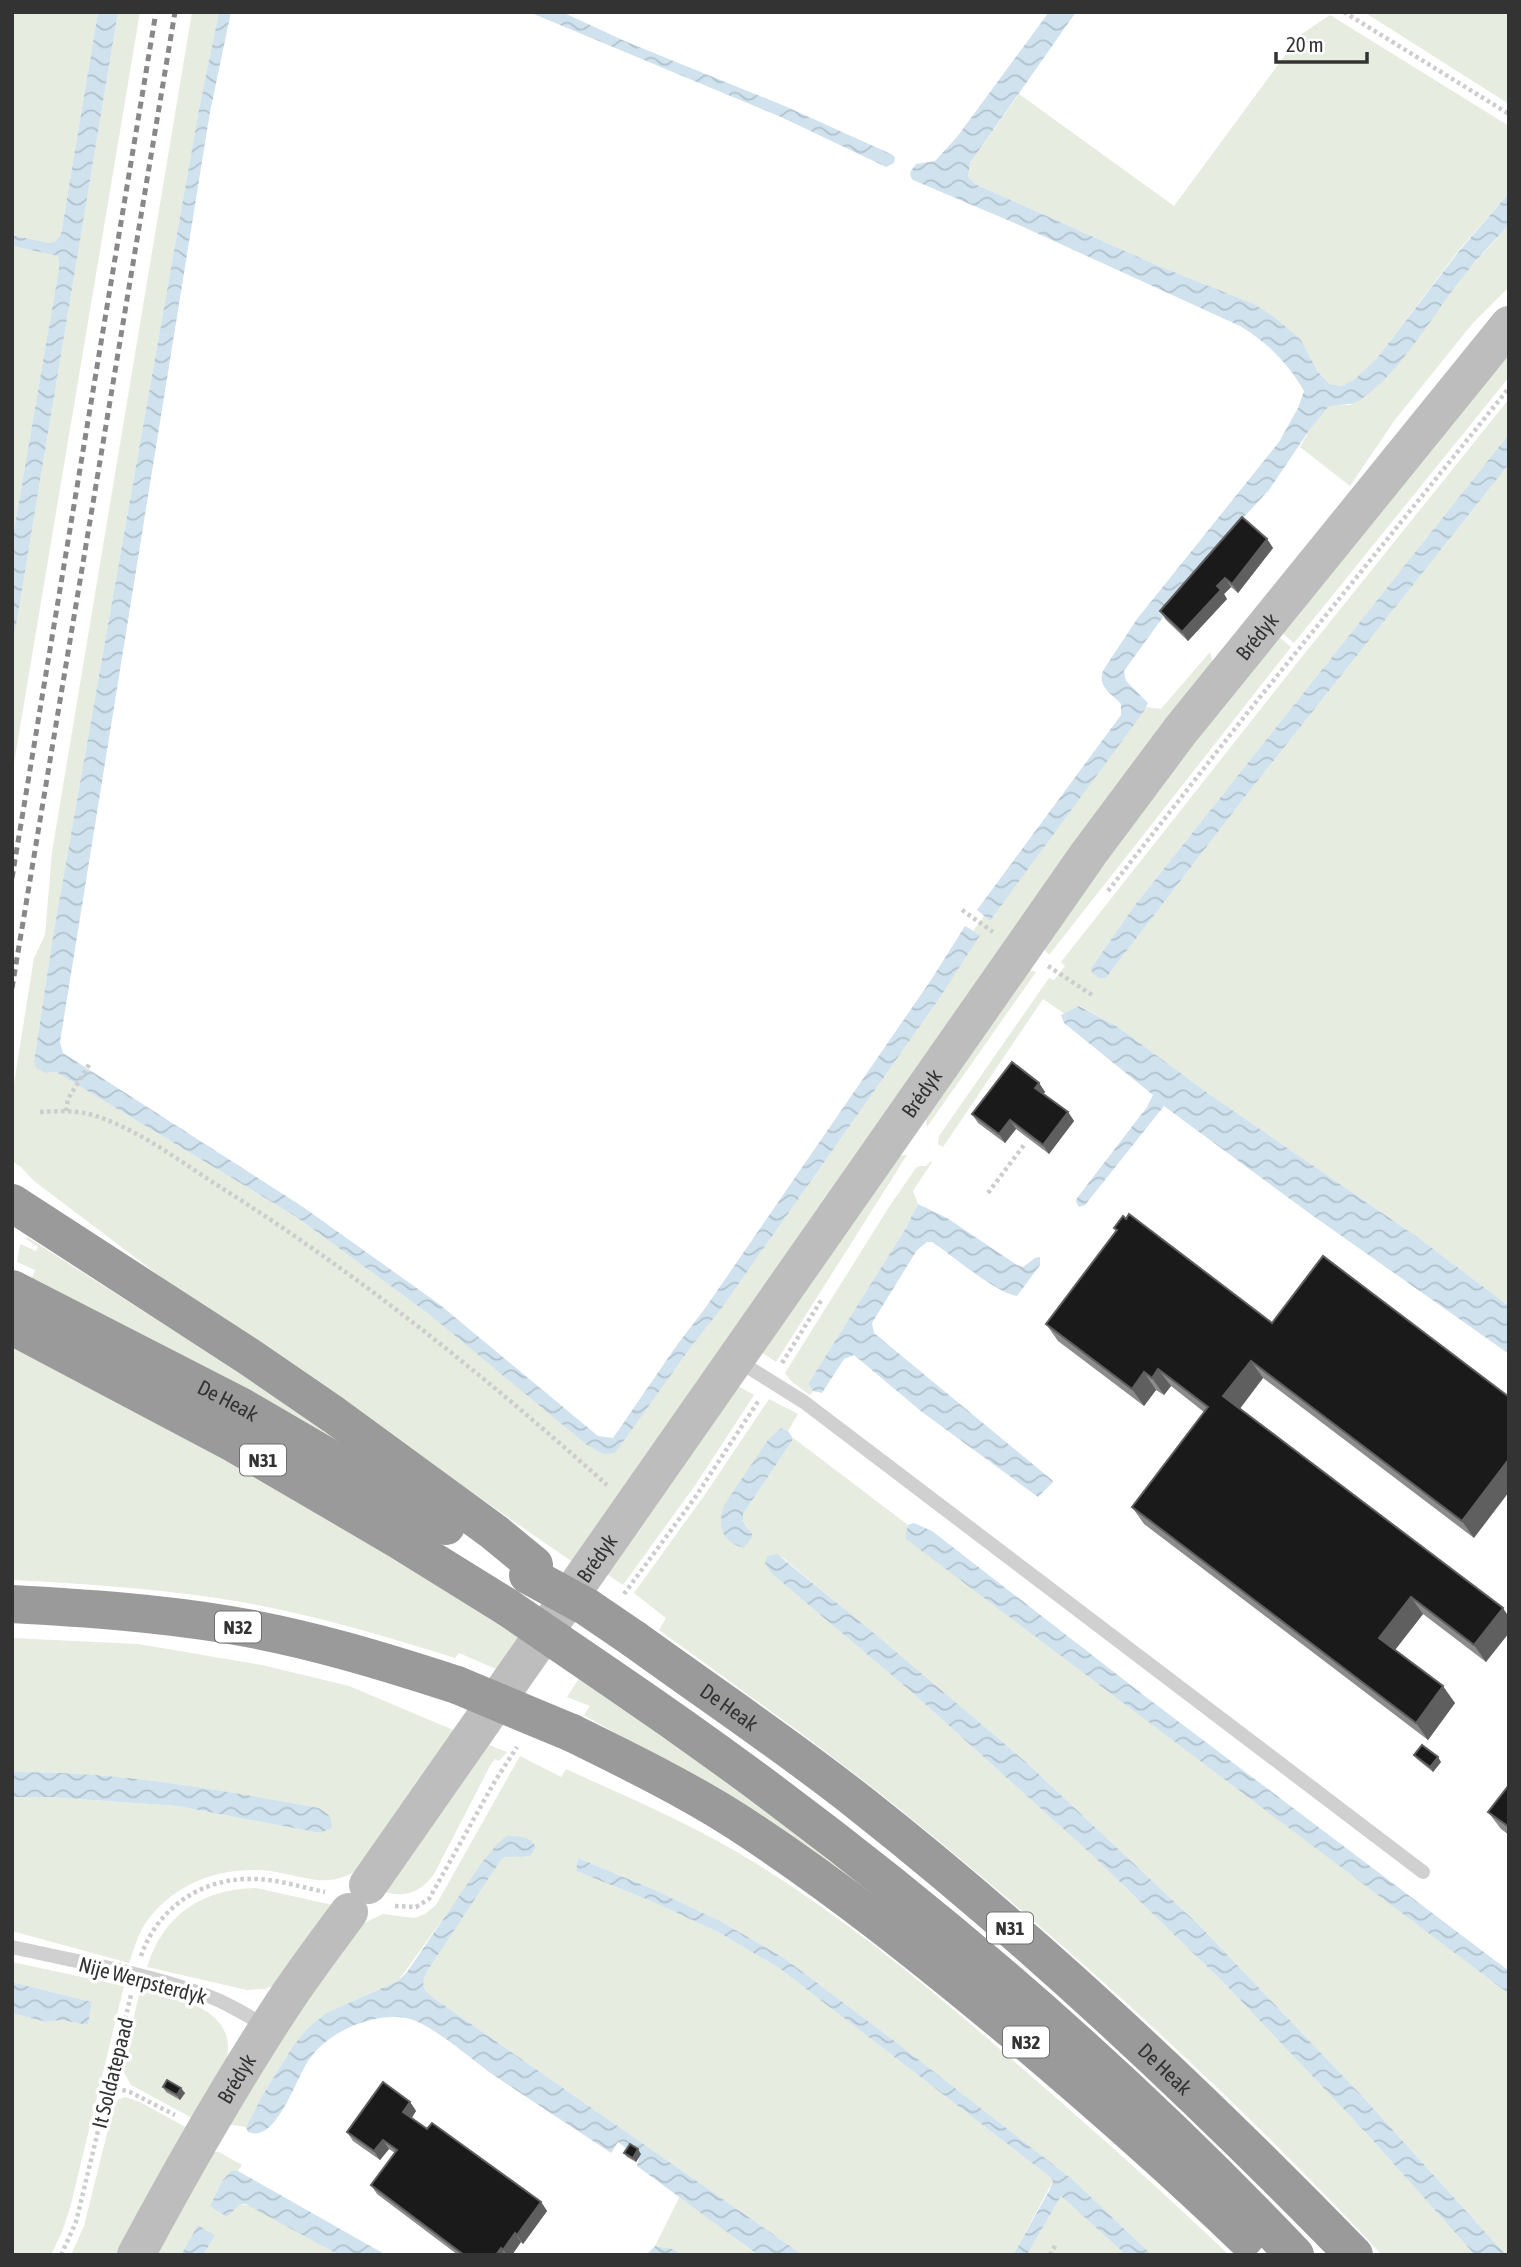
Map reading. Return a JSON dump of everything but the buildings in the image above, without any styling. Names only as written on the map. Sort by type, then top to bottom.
[{"type":"highway","name":"N31","points":[[18,1207],[248,1356],[323,1408],[494,1532],[531,1570]]},
{"type":"highway","name":"De Heak","points":[[12,1289],[254,1414],[531,1570],[634,1639],[860,1803],[979,1900],[1171,2073],[1354,2255]]},
{"type":"highway","name":"De Heak","points":[[12,1326],[256,1456],[399,1540],[507,1607],[710,1745],[799,1811],[966,1944],[1154,2112],[1234,2190],[1295,2255]]},
{"type":"highway","name":"N32","points":[[12,1604],[123,1611],[232,1626],[330,1647],[457,1685],[572,1733],[628,1760],[734,1820],[863,1909],[948,1976],[1114,2117],[1262,2255]]},
{"type":"street","name":"Brédyk","points":[[136,2255],[205,2132],[284,2003],[1028,939],[1172,742],[1509,325]]},
{"type":"lane","points":[[734,1359],[804,1402],[1423,1872]]},
{"type":"lane","name":"Nije Werpsterdyk","points":[[12,1947],[136,1975],[200,1993],[234,2008],[268,2028]]},
{"type":"path","points":[[1344,12],[1509,114]]},
{"type":"path","name":"Brédyk","points":[[1107,892],[1256,701],[1509,388]]},
{"type":"path","points":[[962,911],[997,934]]},
{"type":"path","points":[[1040,977],[1057,956]]},
{"type":"path","points":[[1059,973],[1092,995]]},
{"type":"path","points":[[65,1111],[68,1099],[89,1065]]},
{"type":"path","points":[[40,1112],[92,1114],[140,1137],[312,1247],[450,1350],[531,1417],[632,1507]]},
{"type":"path","points":[[988,1193],[1024,1145]]},
{"type":"path","name":"Brédyk","points":[[623,1596],[694,1499],[827,1293]]},
{"type":"path","points":[[359,1898],[407,1908],[422,1905],[429,1899],[495,1780],[519,1745]]},
{"type":"path","name":"It Soldatepaad","points":[[61,2255],[76,2222],[142,1952],[162,1918],[196,1891],[233,1880],[252,1878],[359,1898]]},
{"type":"path","points":[[109,2086],[131,2092],[205,2132]]},
{"type":"path","points":[[1050,2255],[1056,2244]]},
{"type":"shaded area","points":[[15,12],[98,12],[61,234],[56,241],[49,243],[12,235],[12,26]]},
{"type":"shaded area","points":[[118,12],[140,12],[12,775],[12,650]]},
{"type":"shaded area","points":[[192,12],[219,12],[199,109],[53,936],[34,1061],[45,1073],[56,1072],[295,1216],[430,1315],[603,1454],[615,1452],[721,1309],[939,999],[979,934],[973,931],[984,916],[990,921],[1146,707],[1161,709],[1210,652],[1214,666],[574,1563],[169,1283],[34,1181],[12,1161],[12,1096],[34,958],[45,935],[52,852]]},
{"type":"shaded area","points":[[1364,12],[1509,12],[1509,104]]},
{"type":"shaded area","points":[[1330,15],[1509,126],[1509,193],[1459,250],[1377,358],[1354,381],[1343,386],[1330,384],[1318,372],[1301,340],[1254,304],[1154,264],[975,184],[968,176],[970,163],[1019,94],[1174,206],[1300,35]]},
{"type":"shaded area","points":[[1509,225],[1509,287],[1472,324],[1394,421],[1350,486],[1300,447],[1310,429],[1329,405],[1350,405],[1380,383],[1410,348],[1466,272]]},
{"type":"shaded area","points":[[12,246],[58,256],[59,268],[12,542]]},
{"type":"shaded area","points":[[1509,351],[1509,377],[1294,643],[1281,632]]},
{"type":"shaded area","points":[[1509,399],[1509,434],[1135,905],[1091,968],[1105,978],[1115,966],[1244,798],[1509,464],[1509,1306],[1420,1239],[1209,1094],[1118,1027],[1080,1006],[1065,1014],[1043,999],[943,1147],[938,1144],[939,1136],[1049,978],[1054,980],[1065,966],[1061,962]]},
{"type":"shaded area","points":[[1278,636],[1291,647],[1049,955],[1042,947],[1140,811]]},
{"type":"shaded area","points":[[1027,969],[1036,972],[927,1127],[925,1115]]},
{"type":"shaded area","points":[[907,1155],[776,1362],[760,1351],[896,1156]]},
{"type":"shaded area","points":[[931,1161],[913,1191],[918,1204],[904,1231],[808,1384],[813,1391],[810,1395],[792,1382],[785,1373],[889,1207],[916,1168],[926,1166]]},
{"type":"shaded area","points":[[27,1237],[220,1360],[361,1456],[30,1283],[35,1270],[17,1262],[20,1244],[36,1251],[38,1247],[26,1239]]},
{"type":"shaded area","points":[[12,1346],[227,1449],[520,1636],[496,1669],[459,1653],[455,1658],[296,1613],[242,1602],[127,1588],[12,1580]]},
{"type":"shaded area","points":[[740,1387],[754,1395],[696,1484],[623,1585],[604,1572],[733,1389]]},
{"type":"shaded area","points":[[769,1399],[798,1414],[788,1431],[780,1428],[724,1505],[750,1530],[743,1521],[743,1514],[792,1441],[792,1437],[908,1525],[907,1539],[1509,1994],[1509,2255],[1506,2255],[1364,2098],[1199,1925],[1027,1763],[782,1557],[772,1574],[915,1695],[1092,1855],[1226,1985],[1366,2133],[1475,2255],[1382,2255],[1213,2084],[1036,1923],[851,1771],[659,1630],[666,1618],[634,1593]]},
{"type":"shaded area","points":[[12,1638],[138,1644],[262,1665],[349,1686],[458,1732],[359,1869],[337,1879],[326,1880],[252,1870],[233,1871],[198,1881],[167,1899],[154,1912],[141,1931],[129,1963],[12,1931],[12,1797],[177,1806],[320,1833],[330,1816],[318,1808],[166,1782],[51,1772],[12,1772]]},
{"type":"shaded area","points":[[580,1677],[636,1706],[929,1935],[759,1816],[584,1715],[590,1706],[567,1697]]},
{"type":"shaded area","points":[[484,1743],[507,1752],[499,1761],[495,1759],[491,1764],[434,1874],[424,1885],[412,1892],[385,1892]]},
{"type":"shaded area","points":[[520,1756],[561,1777],[566,1769],[689,1826],[760,1866],[825,1909],[888,1956],[978,2031],[1120,2154],[1229,2255],[1152,2255],[1072,2179],[784,1958],[722,1922],[578,1858],[576,1871],[718,1932],[779,1968],[1053,2181],[1013,2255],[803,2255],[438,2001],[424,1988],[428,1970],[502,1857],[531,1855],[536,1847],[533,1842],[498,1843],[398,1981],[326,2013],[309,2027],[293,2046],[246,2127],[225,2124],[354,1931],[383,1914],[414,1918],[425,1914],[436,1905]]},
{"type":"shaded area","points":[[256,1888],[333,1905],[278,1984],[265,1989],[247,1990],[147,1967],[163,1933],[187,1908],[218,1893]]},
{"type":"shaded area","points":[[12,1962],[124,1986],[70,2208],[51,2255],[12,2255],[12,2013],[46,2022],[61,2020],[88,2025],[92,2002],[12,1982]]},
{"type":"shaded area","points":[[140,1990],[197,2006],[220,2023],[226,2035],[228,2050],[224,2067],[196,2120],[131,2085],[122,2069]]},
{"type":"shaded area","points":[[125,2097],[140,2102],[189,2129],[121,2255],[71,2255],[84,2226],[115,2101]]},
{"type":"shaded area","points":[[211,2152],[219,2152],[242,2165],[238,2171],[231,2171],[235,2208],[240,2204],[253,2206],[339,2255],[203,2255],[215,2236],[198,2226],[181,2255],[151,2255]]},
{"type":"shaded area","points":[[680,2196],[757,2255],[682,2255],[673,2249],[655,2246]]},
{"type":"shaded area","points":[[1061,2196],[1126,2255],[1027,2255]]},
{"type":"water","points":[[98,12],[118,12],[12,650],[12,542],[59,268],[58,256],[12,246],[12,235],[49,243],[56,241],[61,234]]},
{"type":"water","points":[[219,12],[231,12],[210,112],[60,1042],[63,1053],[303,1207],[439,1304],[598,1436],[613,1438],[931,980],[965,926],[980,935],[939,999],[721,1309],[615,1453],[603,1454],[587,1445],[430,1315],[295,1216],[56,1072],[45,1073],[36,1068],[34,1061],[53,936],[199,109]]},
{"type":"water","points":[[529,12],[562,12],[893,155],[894,163],[886,167],[781,117]]},
{"type":"water","points":[[1049,12],[1076,12],[970,163],[968,176],[975,184],[1154,264],[1254,304],[1301,340],[1318,372],[1330,384],[1342,386],[1354,380],[1377,358],[1460,250],[1509,193],[1509,225],[1471,267],[1390,374],[1360,400],[1329,406],[1269,490],[1205,559],[1124,671],[1126,681],[1148,703],[1144,711],[990,921],[977,910],[1121,715],[1121,704],[1103,684],[1104,669],[1137,619],[1279,442],[1304,391],[1276,354],[1240,326],[911,178],[916,164],[935,161],[957,137]]},
{"type":"water","points":[[1509,434],[1509,464],[1244,798],[1106,978],[1099,978],[1092,973],[1091,968],[1135,905]]},
{"type":"water","points":[[1079,1006],[1118,1027],[1209,1094],[1420,1239],[1509,1306],[1509,1354],[1309,1213],[1164,1106],[1085,1205],[1079,1207],[1077,1198],[1147,1107],[1153,1095],[1064,1023],[1061,1015]]},
{"type":"water","points":[[918,1204],[947,1218],[1017,1265],[1023,1267],[1040,1257],[1040,1265],[1017,1296],[998,1288],[932,1242],[927,1242],[917,1250],[872,1323],[874,1333],[1052,1480],[1038,1497],[922,1412],[854,1355],[844,1359],[822,1393],[813,1391],[808,1384],[904,1231]]},
{"type":"water","points":[[781,1428],[788,1431],[792,1441],[743,1514],[743,1521],[753,1536],[744,1548],[730,1542],[723,1532],[721,1520],[724,1505],[768,1440]]},
{"type":"water","points":[[914,1523],[932,1531],[1150,1700],[1509,1971],[1509,1994],[906,1539],[908,1525]]},
{"type":"water","points":[[777,1554],[1027,1763],[1199,1925],[1364,2098],[1506,2255],[1475,2255],[1366,2133],[1226,1985],[1092,1855],[915,1695],[772,1574],[765,1563],[767,1556]]},
{"type":"water","points":[[12,1772],[128,1778],[243,1794],[319,1808],[330,1816],[332,1828],[320,1833],[177,1806],[12,1797]]},
{"type":"water","points":[[507,1836],[527,1839],[536,1847],[531,1855],[502,1858],[428,1970],[424,1981],[426,1991],[803,2255],[758,2255],[637,2166],[639,2158],[618,2142],[611,2153],[495,2076],[439,2034],[406,2018],[366,2021],[329,2039],[305,2066],[277,2118],[259,2133],[248,2132],[246,2127],[262,2096],[293,2046],[309,2027],[326,2013],[398,1981],[407,1972],[483,1861]]},
{"type":"water","points":[[578,1858],[722,1922],[784,1958],[1072,2179],[1152,2255],[1126,2255],[1061,2196],[1027,2255],[1013,2255],[1050,2189],[1053,2181],[1050,2177],[779,1968],[718,1932],[576,1871]]},
{"type":"water","points":[[12,1982],[92,2002],[88,2025],[61,2020],[46,2022],[12,2013]]},
{"type":"water","points":[[231,2171],[238,2171],[386,2255],[339,2255],[246,2204],[240,2204],[227,2217],[210,2206],[223,2180]]},
{"type":"water","points":[[198,2225],[215,2236],[203,2255],[181,2255]]},
{"type":"water","points":[[655,2246],[673,2249],[682,2255],[646,2255]]},
{"type":"railway","points":[[12,878],[156,12]]},
{"type":"railway","points":[[12,988],[175,12]]}]
